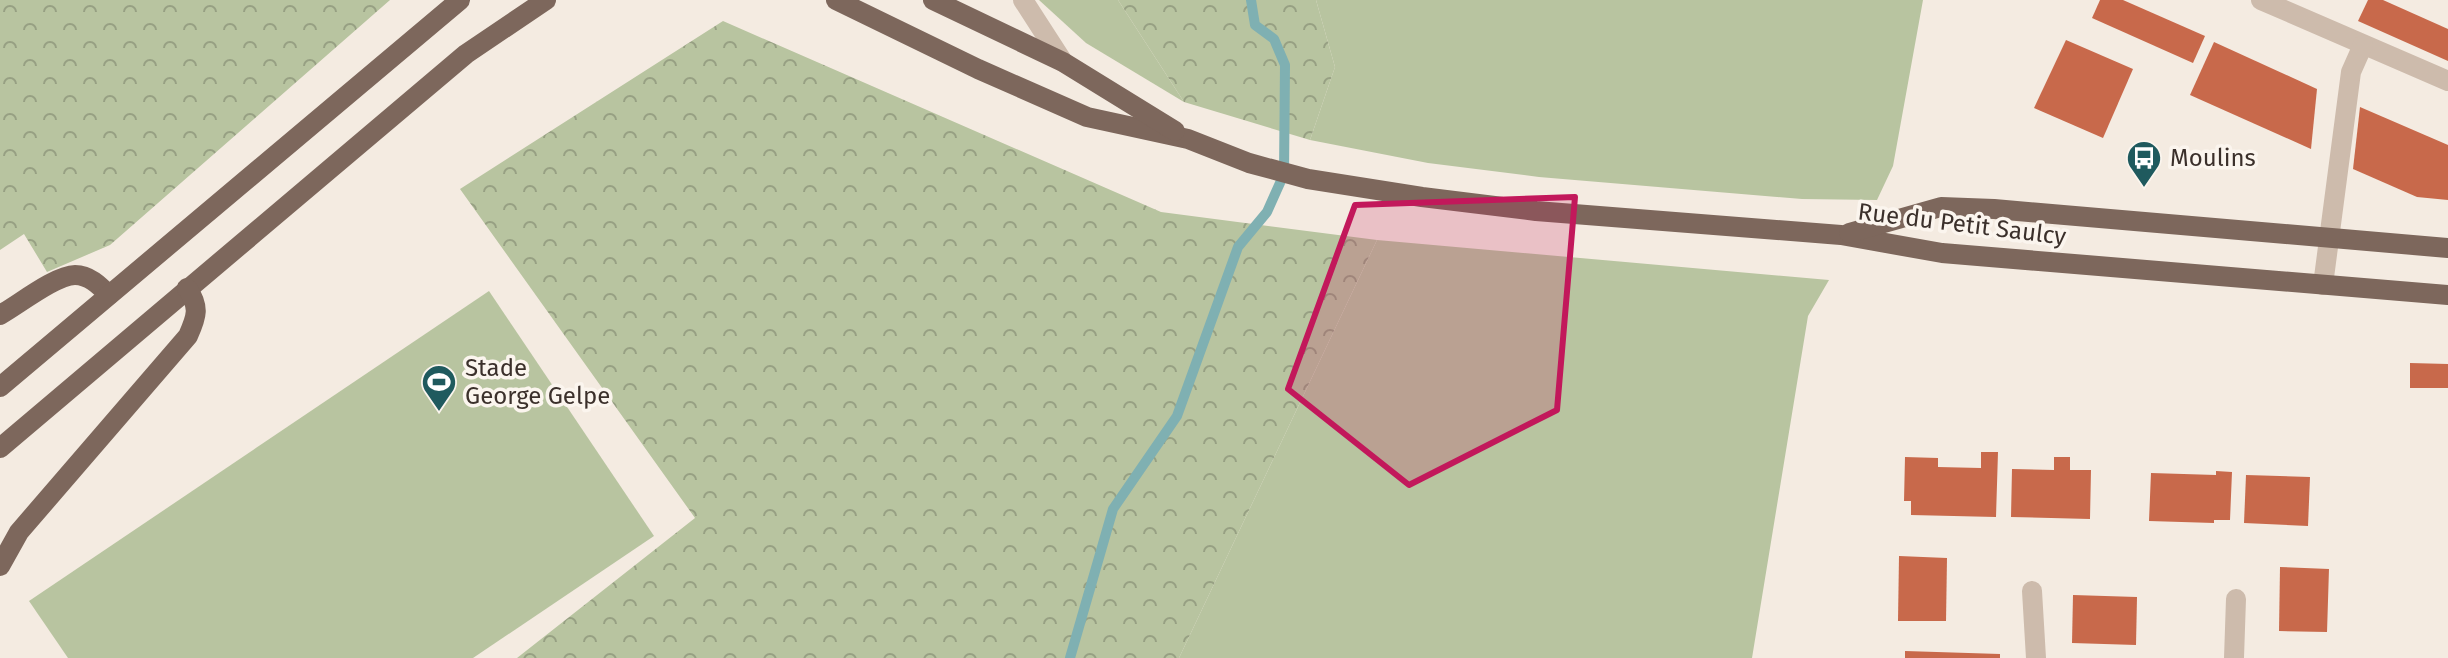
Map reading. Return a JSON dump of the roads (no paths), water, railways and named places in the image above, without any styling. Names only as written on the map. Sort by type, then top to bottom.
[{"type":"main road","points":[[417,35],[437,0]]},
{"type":"main road","points":[[0,387],[460,0]]},
{"type":"main road","points":[[0,448],[466,54],[546,0]]},
{"type":"main road","points":[[836,0],[978,69],[1087,117],[1188,139],[1249,163],[1308,179],[1536,211],[1841,235]]},
{"type":"main road","points":[[933,0],[1063,62],[1188,139]]},
{"type":"main road","name":"Rue du Petit Saulcy","points":[[1841,235],[1941,207],[2448,248]]},
{"type":"main road","name":"Rue du Petit Saulcy","points":[[1841,235],[1942,253],[2448,295]]},
{"type":"main road","points":[[0,315],[72,275],[98,284],[109,295]]},
{"type":"main road","points":[[0,566],[19,532],[188,336],[196,319],[196,302],[187,288]]},
{"type":"street","points":[[1023,0],[1063,62]]},
{"type":"street","points":[[2261,0],[2448,81]]},
{"type":"street","points":[[2323,285],[2351,72],[2363,45]]},
{"type":"street","points":[[2032,591],[2036,658]]},
{"type":"street","points":[[2234,658],[2236,599]]},
{"type":"waterway","points":[[1070,658],[1113,509],[1177,416],[1238,247],[1267,212],[1284,174],[1285,65],[1274,39],[1255,25],[1251,0]]},
{"type":"place","name":"Moulins","points":[[2144,189]]},
{"type":"place","name":"Stade George Gelpe","points":[[439,413]]}]
